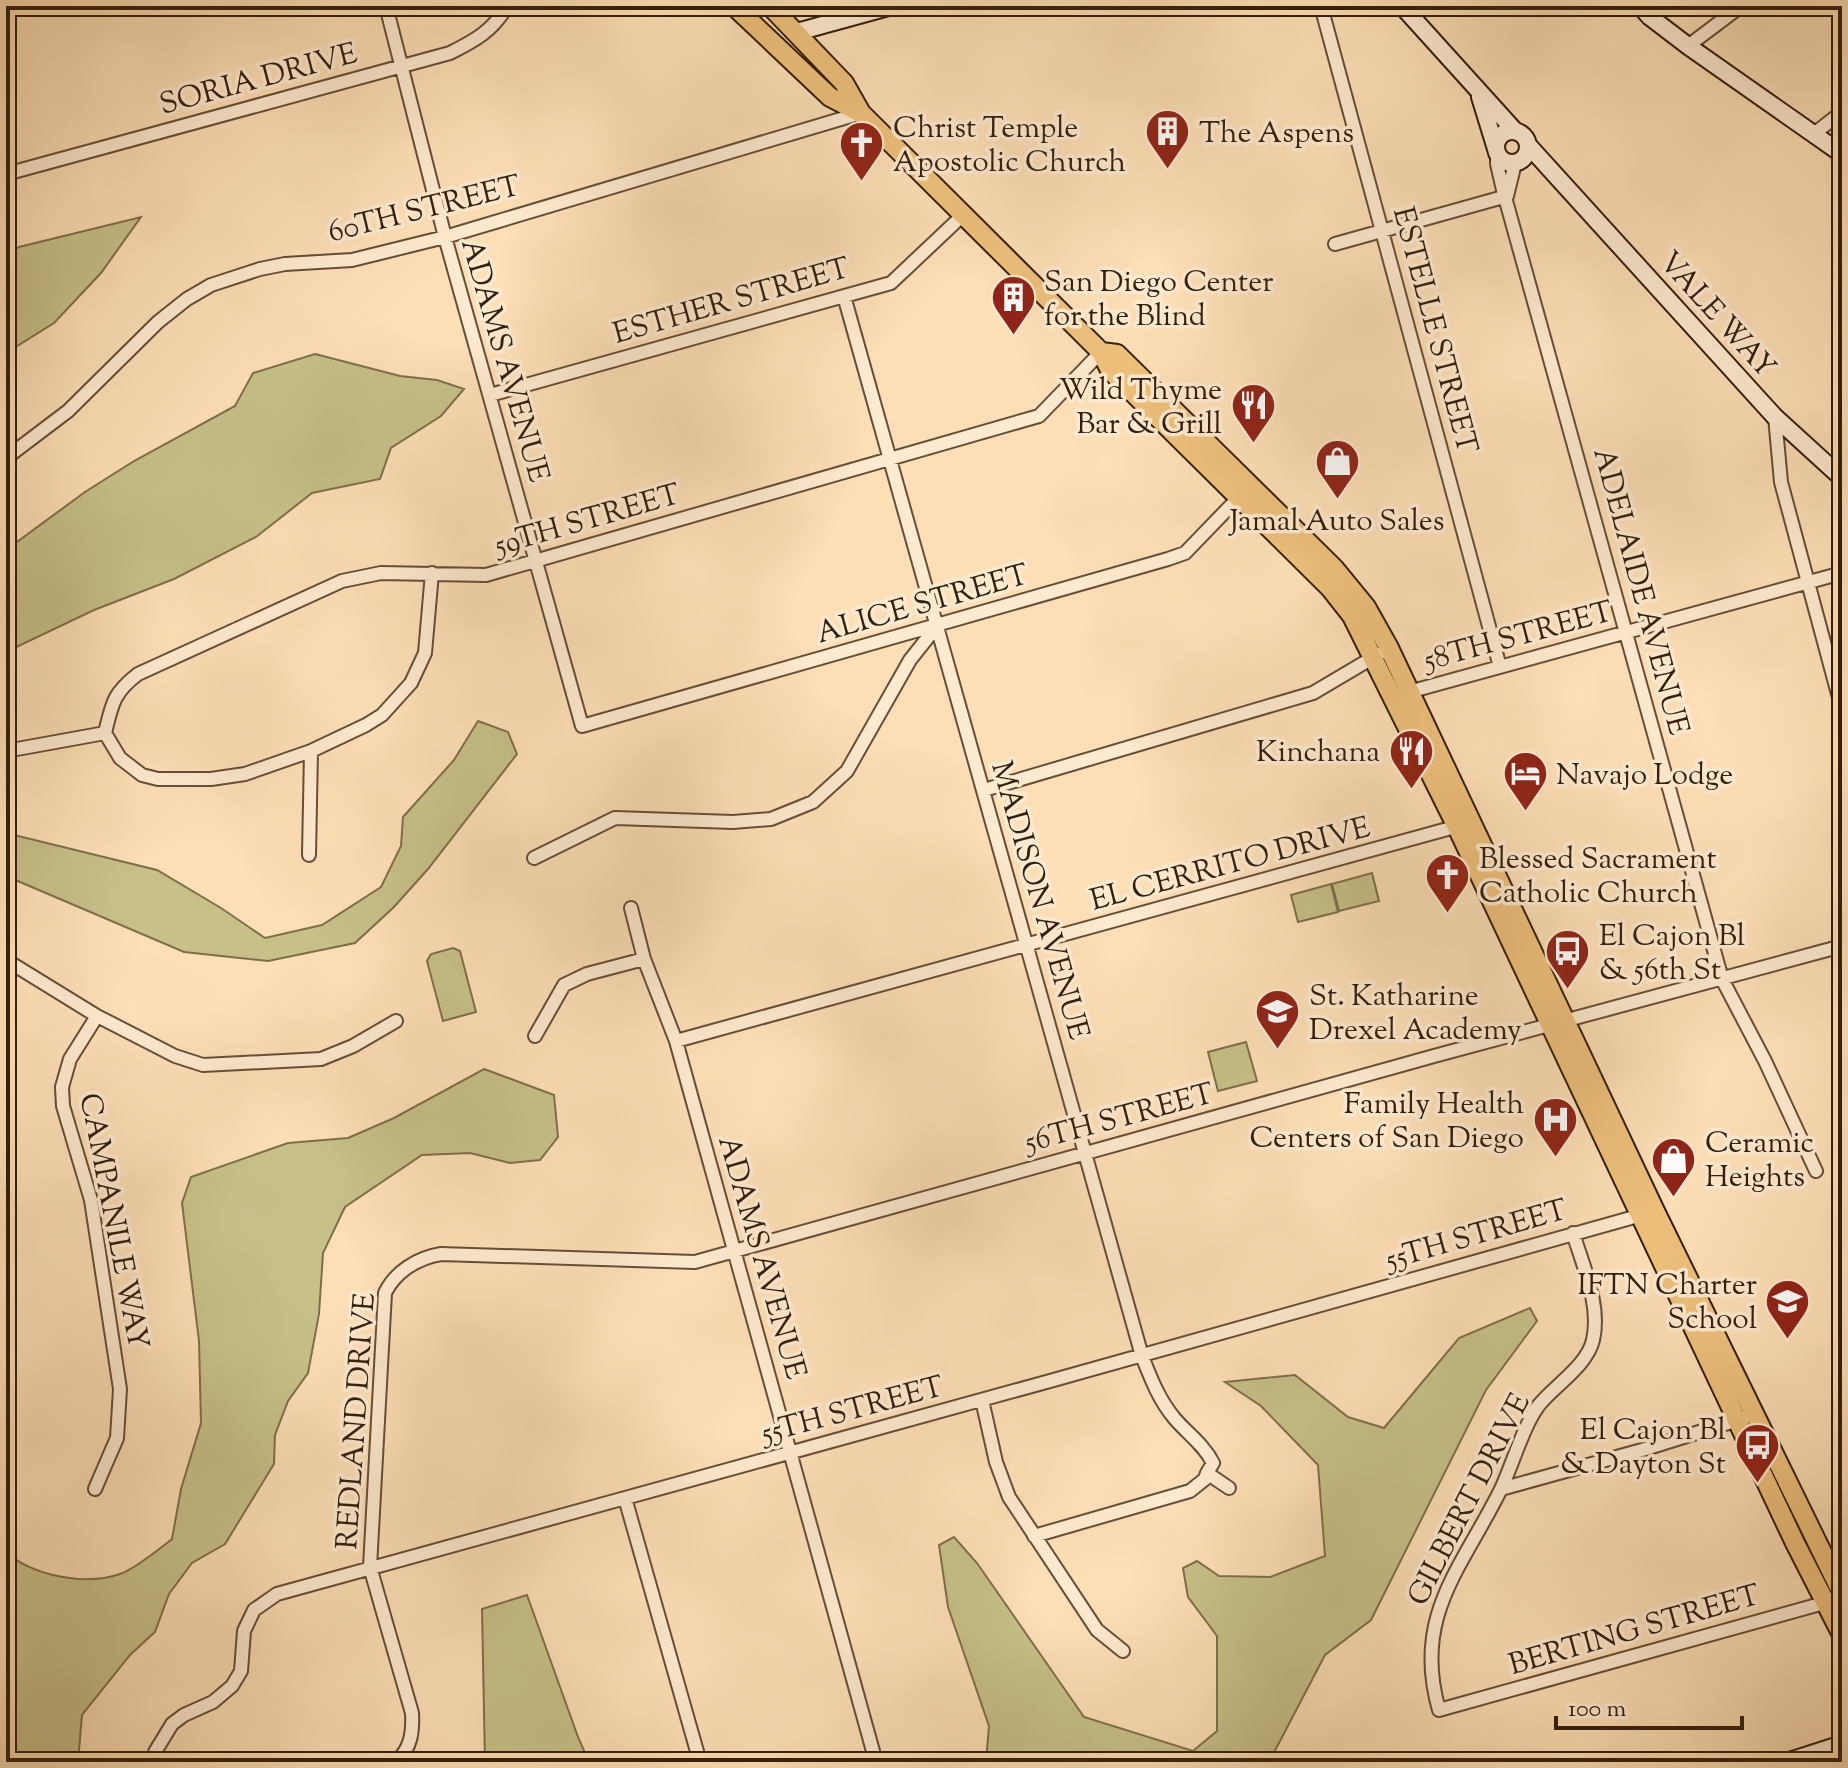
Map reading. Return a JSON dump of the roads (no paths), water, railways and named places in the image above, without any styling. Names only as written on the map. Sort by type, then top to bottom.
[{"type":"main road","points":[[734,6],[830,97],[861,113]]},
{"type":"main road","points":[[770,6],[844,83],[861,113],[1101,352],[1110,370],[1245,491],[1382,652],[1746,1418],[1837,1598],[1842,1635]]},
{"type":"street","name":"ADAMS AVENUE","points":[[386,6],[445,237],[582,726]]},
{"type":"street","name":"SORIA DRIVE","points":[[6,174],[450,53],[477,40],[493,27],[507,6]]},
{"type":"street","points":[[797,32],[892,6]]},
{"type":"street","name":"ESTELLE STREET","points":[[1321,6],[1500,667]]},
{"type":"street","name":"VALE WAY","points":[[1402,6],[1478,92],[1515,131],[1524,136],[1559,181],[1775,417],[1842,478]]},
{"type":"street","points":[[1640,6],[1688,46],[1842,154]]},
{"type":"street","points":[[1688,46],[1741,6]]},
{"type":"street","name":"VALE WAY","points":[[1478,92],[1497,152],[1505,162],[1559,181]]},
{"type":"street","points":[[1815,133],[1842,112]]},
{"type":"street","name":"60TH STREET","points":[[6,458],[68,411],[158,322],[211,285],[260,269],[285,264],[352,260],[445,237],[861,113]]},
{"type":"street","points":[[1497,152],[1501,135],[1515,131]]},
{"type":"street","points":[[1515,163],[1526,154],[1528,145]]},
{"type":"street","name":"ADELAIDE AVENUE","points":[[1497,152],[1497,164],[1722,979],[1765,1061],[1816,1171]]},
{"type":"street","name":"ADELAIDE AVENUE","points":[[1507,196],[1515,163]]},
{"type":"street","points":[[1335,244],[1507,196]]},
{"type":"street","name":"ESTHER STREET","points":[[490,395],[891,283],[963,215]]},
{"type":"street","name":"MADISON AVENUE","points":[[844,296],[1142,1356],[1163,1402],[1183,1428],[1206,1449],[1213,1463],[1207,1473]]},
{"type":"street","name":"59TH STREET","points":[[105,733],[112,705],[121,687],[138,674],[342,581],[381,573],[486,575],[1039,416],[1101,352]]},
{"type":"street","points":[[1775,417],[1781,482],[1842,709]]},
{"type":"street","name":"ALICE STREET","points":[[582,726],[1185,553],[1245,491]]},
{"type":"street","points":[[6,751],[105,733],[120,758],[142,775],[158,779],[211,779],[245,774],[311,751],[382,715],[411,683],[425,653],[432,573]]},
{"type":"street","name":"58TH STREET","points":[[1402,694],[1842,573]]},
{"type":"street","points":[[534,858],[615,818],[733,822],[771,819],[813,802],[847,771],[910,660],[937,626]]},
{"type":"street","points":[[984,790],[1313,693],[1382,652]]},
{"type":"street","points":[[309,855],[311,751]]},
{"type":"street","name":"EL CERRITO DRIVE","points":[[676,1041],[1465,825]]},
{"type":"street","name":"ADAMS AVENUE","points":[[631,908],[644,959],[676,1041],[876,1762]]},
{"type":"street","name":"56TH STREET","points":[[735,1253],[1085,1153],[1842,946]]},
{"type":"street","points":[[535,1036],[564,985],[587,974],[644,959]]},
{"type":"street","points":[[6,960],[97,1016],[175,1056],[203,1065],[321,1059],[353,1046],[396,1021]]},
{"type":"street","name":"CAMPANILE WAY","points":[[95,1489],[117,1438],[120,1389],[91,1200],[63,1106],[62,1087],[70,1059],[97,1016]]},
{"type":"street","name":"55TH STREET","points":[[155,1762],[155,1752],[172,1724],[213,1702],[232,1686],[241,1671],[244,1631],[254,1610],[277,1594],[1648,1213]]},
{"type":"street","name":"GILBERT DRIVE","points":[[1439,1710],[1431,1682],[1432,1631],[1439,1605],[1501,1489],[1537,1407],[1573,1372],[1593,1343],[1595,1309],[1573,1233]]},
{"type":"street","name":"REDLAND DRIVE","points":[[396,1762],[407,1753],[413,1731],[412,1713],[370,1567],[385,1293],[399,1273],[430,1256],[441,1254],[695,1262],[735,1253]]},
{"type":"street","points":[[982,1400],[996,1462],[1009,1497],[1097,1630],[1123,1651]]},
{"type":"street","points":[[1501,1489],[1746,1418]]},
{"type":"street","points":[[1034,1536],[1190,1491],[1205,1479],[1207,1473],[1229,1488]]},
{"type":"street","points":[[625,1498],[700,1762]]},
{"type":"street","name":"BERTING STREET","points":[[1439,1710],[1837,1598]]},
{"type":"street","points":[[1786,1762],[1842,1744]]},
{"type":"place","name":"The Aspens","points":[[1168,171]]},
{"type":"place","name":"Christ Temple Apostolic Church","points":[[862,183]]},
{"type":"place","name":"San Diego Center for the Blind","points":[[1013,337]]},
{"type":"place","name":"Wild Thyme Bar & Grill","points":[[1253,445]]},
{"type":"place","name":"Jamal Auto Sales","points":[[1337,501]]},
{"type":"place","name":"Kinchana","points":[[1411,790]]},
{"type":"place","name":"Navajo Lodge","points":[[1525,813]]},
{"type":"place","name":"Blessed Sacrament Catholic Church","points":[[1448,914]]},
{"type":"place","name":"El Cajon Bl & 56th St","points":[[1568,991]]},
{"type":"place","name":"St. Katharine Drexel Academy","points":[[1278,1051]]},
{"type":"place","name":"Family Health Centers of San Diego","points":[[1555,1159]]},
{"type":"place","name":"Ceramic Heights","points":[[1674,1198]]},
{"type":"place","name":"IFTN Charter School","points":[[1788,1340]]},
{"type":"place","name":"El Cajon Bl & Dayton St","points":[[1757,1485]]}]
